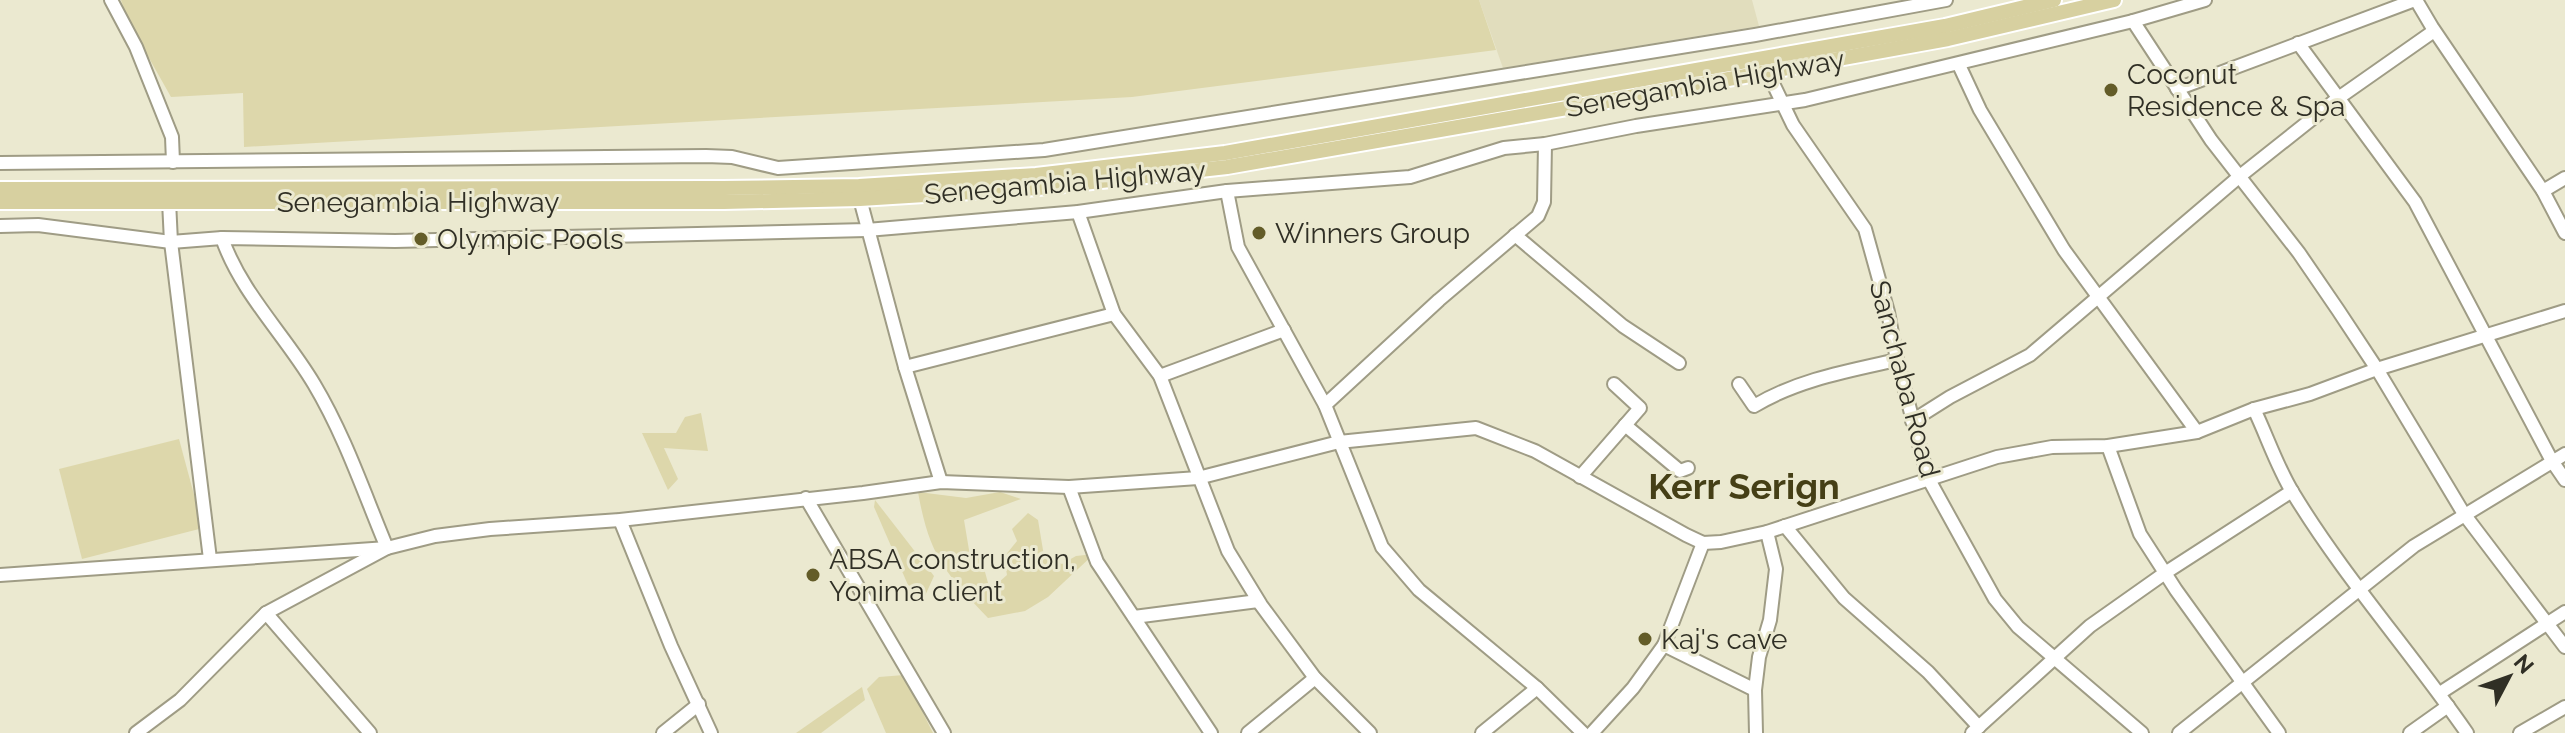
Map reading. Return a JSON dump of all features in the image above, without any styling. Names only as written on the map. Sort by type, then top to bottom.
[{"type":"main road","name":"Senegambia Highway","points":[[0,189],[723,188],[859,186],[1050,174],[1225,153],[1945,26],[2054,0]]},
{"type":"main road","name":"Senegambia Highway","points":[[0,202],[708,202],[860,199],[1038,188],[1227,167],[1948,39],[2114,0]]},
{"type":"street","points":[[111,0],[136,47],[172,137],[173,162]]},
{"type":"street","points":[[0,163],[732,157],[778,168],[1044,150],[1755,35],[1946,0]]},
{"type":"street","points":[[0,226],[38,225],[171,242],[222,238],[395,241],[867,230],[1078,212],[1227,191],[1410,177],[1504,148],[1545,144],[1805,100],[1959,65],[2205,0]]},
{"type":"street","points":[[2177,89],[2416,0],[2543,191],[2565,233]]},
{"type":"street","points":[[2133,21],[2211,140],[2299,253],[2377,369],[2464,514],[2565,647]]},
{"type":"street","points":[[1912,421],[2030,355],[2240,176],[2337,99],[2434,31]]},
{"type":"street","points":[[2298,43],[2415,202],[2552,461],[2565,480]]},
{"type":"street","points":[[1959,65],[1980,110],[2064,250],[2197,432]]},
{"type":"street","name":"Sanchaba Road","points":[[1767,71],[1815,160],[1865,229],[1928,478],[1995,599],[2018,627],[2142,733]]},
{"type":"street","points":[[1325,405],[1439,300],[1538,216],[1544,202],[1545,144]]},
{"type":"street","points":[[2543,191],[2565,178]]},
{"type":"street","points":[[1227,191],[1238,247],[1325,405],[1382,547],[1419,590],[1537,688],[1583,733]]},
{"type":"street","points":[[860,199],[905,367],[941,482]]},
{"type":"street","points":[[169,201],[171,242],[210,559]]},
{"type":"street","points":[[1078,212],[1114,314],[1160,376],[1228,551],[1258,601],[1315,678],[1370,733]]},
{"type":"street","points":[[1515,235],[1623,326],[1679,363]]},
{"type":"street","points":[[222,238],[231,264],[312,381],[334,419],[387,548]]},
{"type":"street","points":[[0,575],[387,548],[435,536],[620,520],[941,482],[1069,487],[1198,478],[1339,442],[1476,428],[1535,451],[1703,543],[1721,542],[1767,532],[2010,454],[2052,447],[2108,446],[2197,432],[2254,409],[2310,394],[2377,369],[2565,311]]},
{"type":"street","points":[[905,367],[1114,314]]},
{"type":"street","points":[[1160,376],[1284,330]]},
{"type":"street","points":[[1739,384],[1754,406],[1778,391],[1897,360]]},
{"type":"street","points":[[1580,477],[1640,408],[1614,384]]},
{"type":"street","points":[[2254,409],[2292,491],[2338,560],[2467,733]]},
{"type":"street","points":[[1625,425],[1680,471],[1688,468]]},
{"type":"street","points":[[2108,446],[2140,534],[2241,683],[2279,733]]},
{"type":"street","points":[[2179,733],[2414,546],[2565,454]]},
{"type":"street","points":[[1069,487],[1097,562],[1211,733]]},
{"type":"street","points":[[1785,526],[1844,598],[1928,672],[1975,730],[2090,626],[2292,491]]},
{"type":"street","points":[[806,498],[944,733]]},
{"type":"street","points":[[620,520],[671,646],[711,733]]},
{"type":"street","points":[[1756,733],[1755,690],[1759,657],[1770,620],[1776,569],[1767,532]]},
{"type":"street","points":[[1592,733],[1633,688],[1664,645],[1703,543]]},
{"type":"street","points":[[136,733],[180,700],[266,613],[387,548]]},
{"type":"street","points":[[324,552],[332,577]]},
{"type":"street","points":[[1134,617],[1258,601]]},
{"type":"street","points":[[2440,693],[2565,612]]},
{"type":"street","points":[[266,613],[370,733]]},
{"type":"street","points":[[1664,645],[1755,690]]},
{"type":"street","points":[[1248,733],[1315,678]]},
{"type":"street","points":[[1482,733],[1537,688]]},
{"type":"street","points":[[663,733],[699,704]]},
{"type":"street","points":[[2410,733],[2448,706]]},
{"type":"street","points":[[2520,733],[2565,707]]},
{"type":"shaded area","points":[[121,0],[1479,0],[1496,50],[1132,97],[244,147],[243,93],[171,97],[127,19]]},
{"type":"shaded area","points":[[1479,0],[1752,0],[1759,26],[1503,68]]},
{"type":"shaded area","points":[[701,413],[708,451],[664,448],[678,479],[668,490],[642,433],[676,433],[685,417]]},
{"type":"shaded area","points":[[179,439],[203,528],[82,559],[59,469]]},
{"type":"shaded area","points":[[918,492],[966,498],[1000,492],[1021,499],[964,520],[970,556],[980,554],[990,590],[1007,575],[1004,557],[1017,541],[1012,529],[1028,513],[1038,520],[1044,556],[1062,564],[1076,556],[1094,554],[1048,597],[1025,611],[988,618],[941,562],[922,514]]},
{"type":"shaded area","points":[[875,500],[934,576],[924,598],[908,585],[874,507]]},
{"type":"shaded area","points":[[904,675],[933,733],[886,733],[867,689],[879,677]]},
{"type":"shaded area","points":[[862,687],[865,700],[821,733],[796,733]]},
{"type":"place","name":"Coconut Residence & Spa","points":[[2111,90]]},
{"type":"place","name":"Winners Group","points":[[1259,233]]},
{"type":"place","name":"Olympic Pools","points":[[421,239]]},
{"type":"place","name":"ABSA construction, Yonima client","points":[[813,575]]},
{"type":"place","name":"Kaj's cave","points":[[1645,639]]},
{"type":"district","name":"Kerr Serign","points":[[1744,486]]}]
